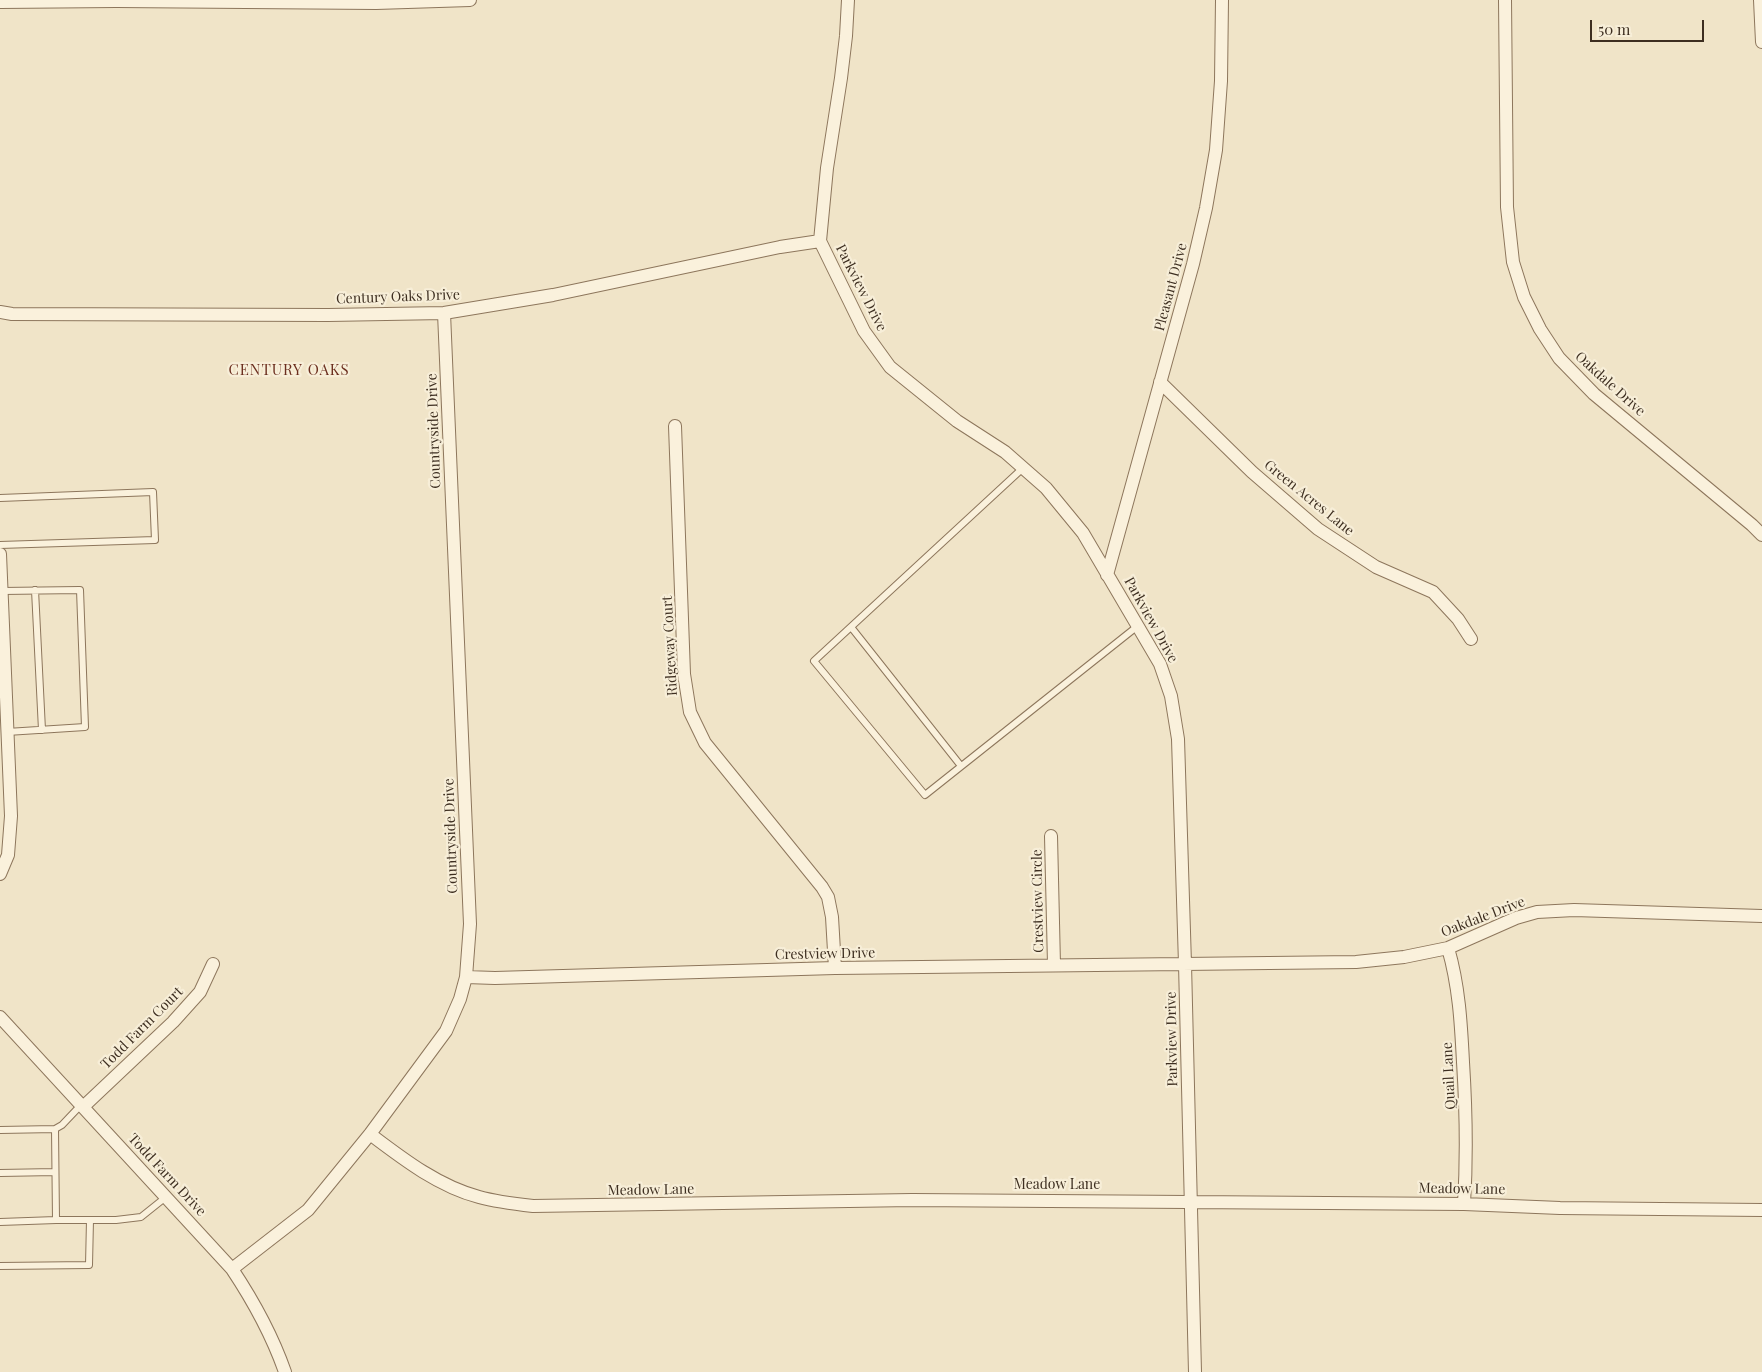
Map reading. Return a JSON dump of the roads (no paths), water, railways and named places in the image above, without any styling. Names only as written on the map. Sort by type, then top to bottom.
[{"type":"street","points":[[0,2],[376,3],[470,0]]},
{"type":"street","name":"Parkview Drive","points":[[848,0],[843,61],[827,168],[820,241],[864,331],[890,367],[956,422],[1005,452],[1046,488],[1083,533],[1160,664],[1168,688],[1178,739],[1195,1372]]},
{"type":"street","name":"Pleasant Drive","points":[[1107,575],[1206,208],[1216,150],[1221,81],[1222,0]]},
{"type":"street","name":"Oakdale Drive","points":[[1505,0],[1507,206],[1513,262],[1528,305],[1540,329],[1559,358],[1594,394],[1762,535]]},
{"type":"street","points":[[1760,0],[1762,42]]},
{"type":"street","name":"Century Oaks Drive","points":[[0,312],[12,314],[444,313],[554,295],[780,247],[820,241]]},
{"type":"street","name":"Countryside Drive","points":[[232,1269],[308,1210],[370,1134],[446,1031],[460,999],[466,977],[470,924],[444,313]]},
{"type":"street","name":"Green Acres Lane","points":[[1160,382],[1252,472],[1318,529],[1376,567],[1433,592],[1458,619],[1471,639]]},
{"type":"street","name":"Ridgeway Court","points":[[675,426],[684,674],[690,712],[700,735],[712,753],[828,896],[832,917],[835,968]]},
{"type":"street","points":[[0,554],[11,816],[8,854],[0,874]]},
{"type":"street","name":"Crestview Circle","points":[[1051,836],[1054,965]]},
{"type":"street","name":"Oakdale Drive","points":[[1185,964],[1356,962],[1404,957],[1448,948],[1516,918],[1537,912],[1574,910],[1762,916]]},
{"type":"street","name":"Quail Lane","points":[[1448,948],[1459,996],[1461,1020],[1467,1135],[1464,1204]]},
{"type":"street","name":"Todd Farm Court","points":[[82,1106],[173,1022],[200,992],[213,964]]},
{"type":"street","name":"Crestview Drive","points":[[466,977],[495,978],[835,968],[1185,964]]},
{"type":"street","name":"Todd Farm Drive","points":[[0,1017],[232,1269],[262,1318],[276,1347],[285,1372]]},
{"type":"street","name":"Meadow Lane","points":[[370,1134],[423,1172],[452,1187],[478,1197],[533,1206],[912,1200],[1464,1204],[1560,1208],[1762,1210]]},
{"type":"lane","points":[[1023,468],[814,661],[925,795],[1139,626]]},
{"type":"lane","points":[[0,498],[152,492],[155,540],[0,545]]},
{"type":"lane","points":[[35,590],[42,730]]},
{"type":"lane","points":[[2,591],[80,590],[85,728],[7,732]]},
{"type":"lane","points":[[852,627],[961,766]]},
{"type":"lane","points":[[0,1130],[55,1129],[82,1106]]},
{"type":"lane","points":[[55,1129],[56,1220]]},
{"type":"lane","points":[[0,1173],[55,1172]]},
{"type":"lane","points":[[0,1222],[116,1220],[141,1217],[166,1198]]},
{"type":"lane","points":[[0,1266],[89,1265],[90,1220]]},
{"type":"district","name":"CENTURY OAKS","points":[[289,370]]}]
